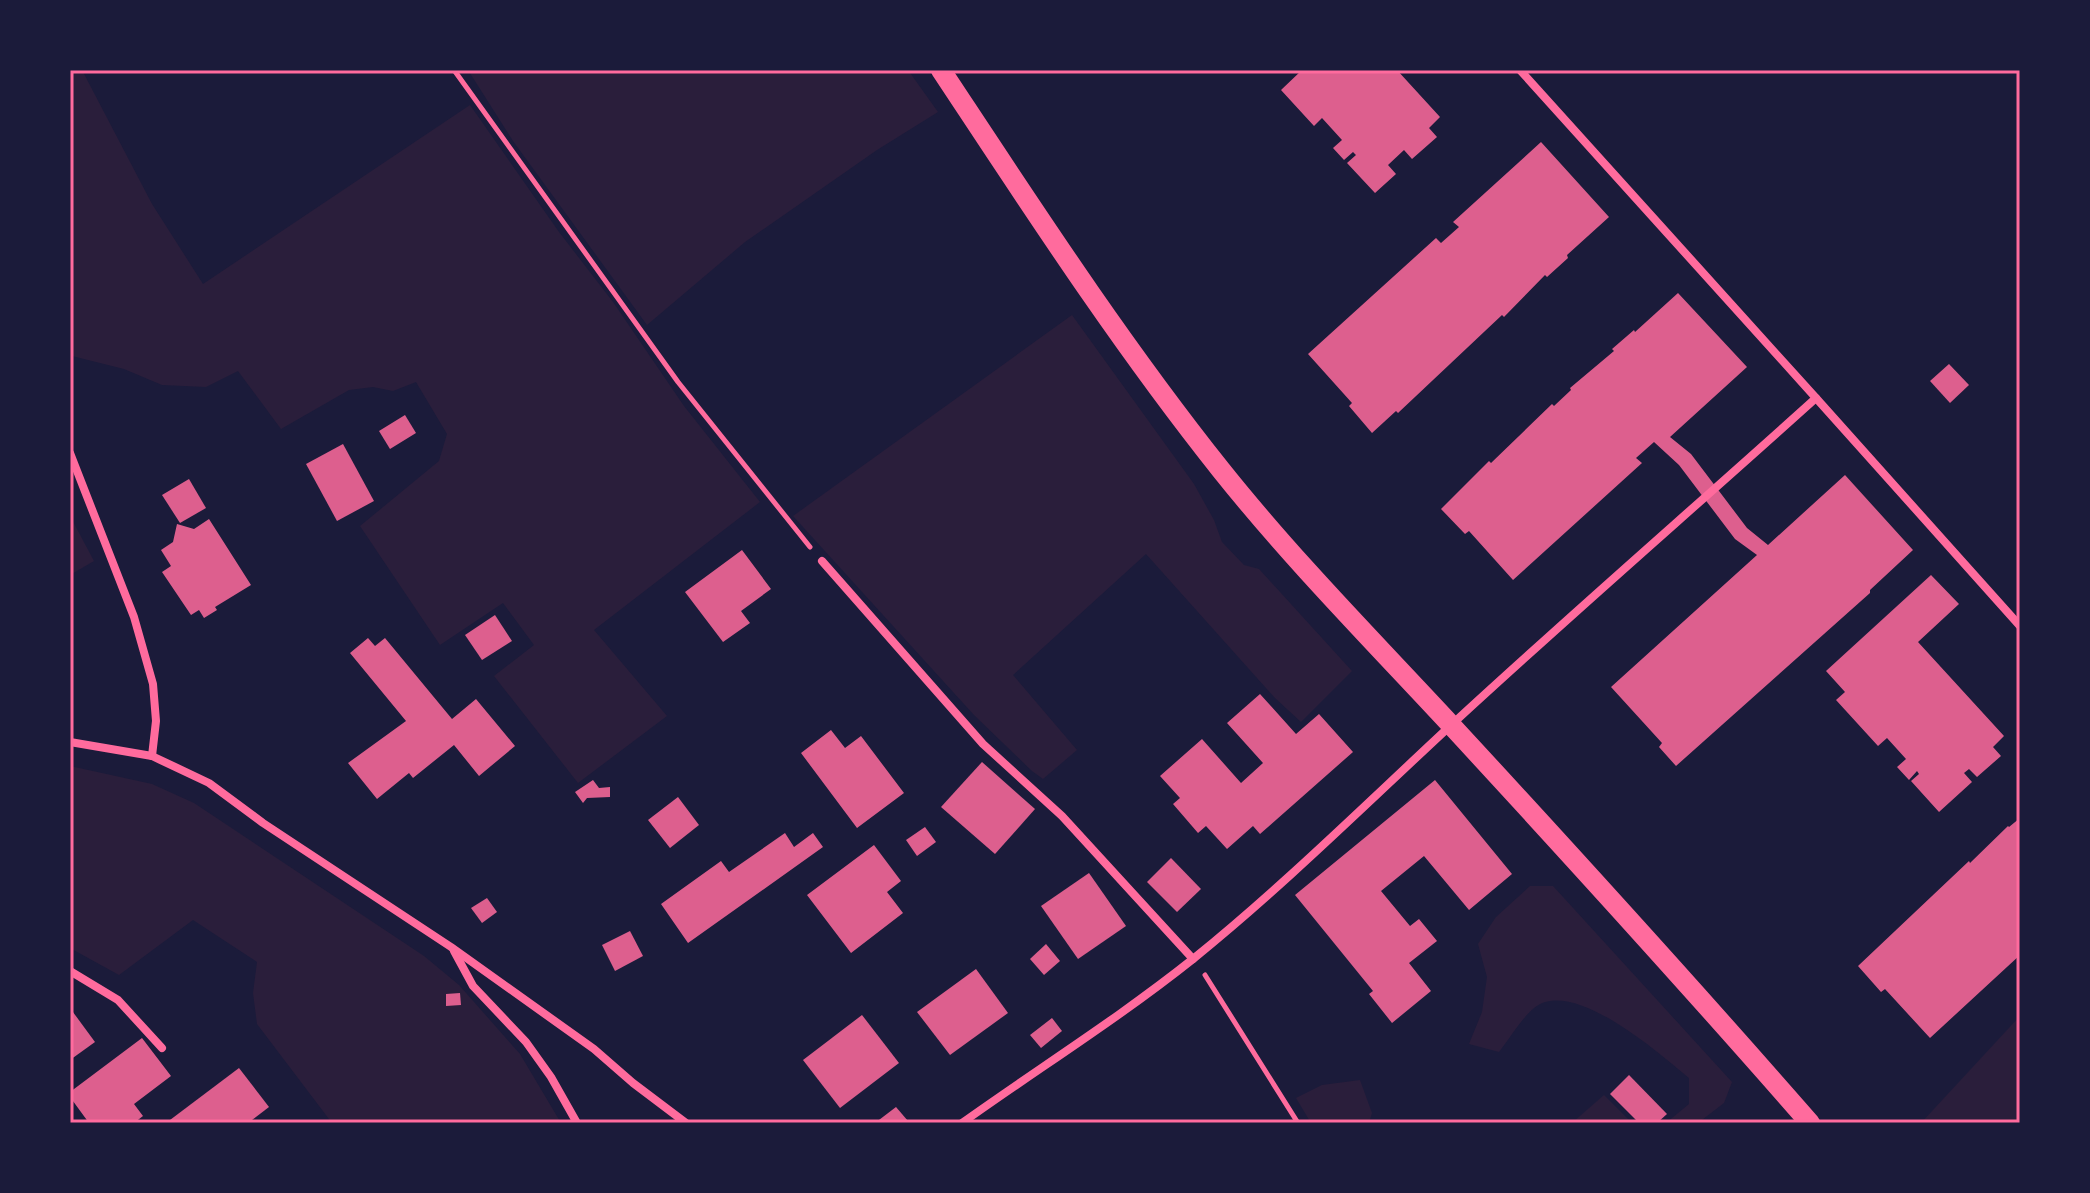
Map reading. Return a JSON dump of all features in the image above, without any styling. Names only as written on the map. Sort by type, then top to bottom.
[{"type":"main road","points":[[941,70],[1090,295],[1213,459],[1299,562],[1618,906],[1810,1123]]},
{"type":"street","points":[[1520,70],[2020,626]]},
{"type":"street","points":[[962,1123],[1033,1072],[1113,1021],[1258,904],[1451,725],[1816,398]]},
{"type":"street","points":[[70,453],[134,617],[153,684],[156,721],[152,756]]},
{"type":"street","points":[[822,561],[983,744],[1062,816],[1193,959]]},
{"type":"street","points":[[70,742],[152,756],[209,783],[263,823],[451,947],[594,1049],[686,1123]]},
{"type":"street","points":[[451,947],[473,986],[526,1042],[577,1123]]},
{"type":"street","points":[[70,971],[118,1000],[162,1048]]},
{"type":"path","points":[[454,70],[678,382],[822,561]]},
{"type":"path","points":[[1193,959],[1213,985],[1298,1123]]},
{"type":"shaded area","points":[[70,70],[82,70],[152,204],[203,284],[470,105],[684,406],[760,502],[594,630],[667,716],[578,783],[494,676],[534,645],[503,603],[440,645],[360,526],[439,461],[447,434],[416,382],[393,391],[373,387],[349,390],[281,429],[238,371],[206,387],[162,385],[124,369],[72,356]]},
{"type":"shaded area","points":[[468,70],[908,70],[938,112],[877,150],[745,242],[647,325],[513,141]]},
{"type":"shaded area","points":[[1072,315],[1194,484],[1222,542],[1244,565],[1259,569],[1352,671],[1301,722],[1275,698],[1146,554],[1013,675],[1077,750],[1043,779],[974,715],[793,516]]},
{"type":"shaded area","points":[[70,516],[94,561],[70,575]]},
{"type":"shaded area","points":[[70,766],[152,784],[194,803],[424,956],[459,985],[520,1054],[561,1123],[332,1123],[257,1024],[253,993],[257,962],[193,920],[119,975],[70,948]]},
{"type":"shaded area","points":[[1530,886],[1553,886],[1732,1082],[1724,1103],[1698,1123],[1666,1123],[1689,1104],[1689,1078],[1615,1022],[1570,1002],[1550,1001],[1534,1008],[1499,1052],[1469,1044],[1482,1012],[1487,977],[1478,944],[1496,917]]},
{"type":"shaded area","points":[[2020,1016],[2020,1123],[1921,1123]]},
{"type":"shaded area","points":[[1360,1080],[1372,1113],[1369,1123],[1311,1123],[1296,1098],[1322,1085]]},
{"type":"shaded area","points":[[1604,1095],[1632,1123],[1572,1123]]},
{"type":"building","points":[[1302,70],[1397,70],[1440,117],[1429,128],[1437,137],[1412,159],[1404,150],[1388,165],[1396,174],[1375,193],[1347,163],[1356,155],[1353,152],[1344,160],[1333,148],[1342,140],[1322,118],[1314,126],[1281,90]]},
{"type":"building","points":[[1541,142],[1609,217],[1504,317],[1502,315],[1398,413],[1396,411],[1372,433],[1349,406],[1352,403],[1308,354],[1436,238],[1441,243],[1459,227],[1453,222]]},
{"type":"building","points":[[1678,293],[1747,367],[1670,437],[1691,454],[1747,528],[1768,545],[1845,475],[1913,550],[1870,593],[1676,766],[1659,747],[1662,743],[1611,687],[1757,555],[1735,539],[1679,465],[1654,442],[1636,458],[1642,463],[1513,580],[1469,531],[1465,534],[1441,509],[1489,461],[1491,463],[1552,404],[1554,406],[1570,388],[1614,351],[1612,349]]},
{"type":"building","points":[[1949,364],[1969,385],[1950,403],[1930,381]]},
{"type":"building","points":[[405,415],[416,433],[390,449],[379,431]]},
{"type":"building","points":[[343,444],[374,501],[337,521],[306,464]]},
{"type":"building","points":[[189,479],[206,508],[180,523],[162,495]]},
{"type":"building","points":[[209,519],[251,585],[215,607],[217,610],[204,618],[199,610],[191,615],[162,572],[171,566],[161,550],[173,542],[177,524],[194,529]]},
{"type":"building","points":[[742,550],[771,589],[741,611],[750,623],[723,642],[685,592]]},
{"type":"building","points":[[1931,575],[1959,604],[1918,642],[2004,736],[1993,747],[2001,756],[1977,777],[1969,769],[1964,773],[1972,782],[1939,812],[1911,781],[1919,774],[1917,771],[1909,780],[1897,767],[1906,759],[1887,738],[1878,746],[1836,700],[1845,692],[1826,671]]},
{"type":"building","points":[[495,615],[512,641],[482,660],[465,635]]},
{"type":"building","points":[[368,638],[375,646],[385,638],[452,719],[476,699],[515,746],[479,776],[454,745],[413,778],[409,773],[377,799],[348,763],[406,721],[350,653]]},
{"type":"building","points":[[1260,694],[1296,734],[1319,714],[1353,752],[1260,834],[1253,826],[1227,849],[1206,826],[1198,833],[1173,804],[1180,798],[1160,776],[1202,739],[1241,783],[1263,763],[1227,723]]},
{"type":"building","points":[[831,730],[845,748],[861,736],[904,793],[857,828],[801,753]]},
{"type":"building","points":[[982,762],[1035,809],[995,854],[941,807]]},
{"type":"building","points":[[593,780],[599,788],[610,787],[610,797],[587,798],[583,803],[575,792]]},
{"type":"building","points":[[1435,780],[1512,874],[1469,910],[1424,856],[1381,891],[1410,926],[1419,919],[1437,941],[1409,963],[1431,991],[1392,1023],[1369,994],[1373,991],[1295,895]]},
{"type":"building","points":[[678,797],[699,825],[670,848],[648,820]]},
{"type":"building","points":[[2020,818],[2020,955],[1930,1038],[1885,989],[1881,992],[1858,966],[1969,861]]},
{"type":"building","points":[[925,827],[936,842],[917,856],[906,840]]},
{"type":"building","points":[[785,833],[794,847],[813,833],[823,847],[688,943],[661,904],[721,861],[729,872]]},
{"type":"building","points":[[874,845],[901,881],[887,892],[903,913],[851,953],[807,895]]},
{"type":"building","points":[[1171,858],[1201,889],[1177,912],[1147,882]]},
{"type":"building","points":[[1089,873],[1126,926],[1078,959],[1041,906]]},
{"type":"building","points":[[487,898],[497,912],[482,923],[471,908]]},
{"type":"building","points":[[630,931],[643,956],[615,971],[602,945]]},
{"type":"building","points":[[1046,944],[1060,961],[1044,975],[1030,959]]},
{"type":"building","points":[[976,969],[1008,1013],[950,1055],[917,1012]]},
{"type":"building","points":[[460,993],[461,1005],[446,1006],[446,994]]},
{"type":"building","points":[[70,1008],[95,1042],[70,1060]]},
{"type":"building","points":[[862,1015],[899,1063],[840,1108],[803,1060]]},
{"type":"building","points":[[1052,1018],[1062,1031],[1041,1048],[1030,1035]]},
{"type":"building","points":[[142,1038],[171,1076],[134,1104],[143,1116],[134,1123],[89,1123],[70,1097],[70,1092]]},
{"type":"building","points":[[239,1068],[269,1107],[248,1123],[166,1123]]},
{"type":"building","points":[[1629,1075],[1667,1114],[1657,1123],[1639,1123],[1610,1094]]},
{"type":"building","points":[[896,1107],[908,1121],[875,1123]]}]
